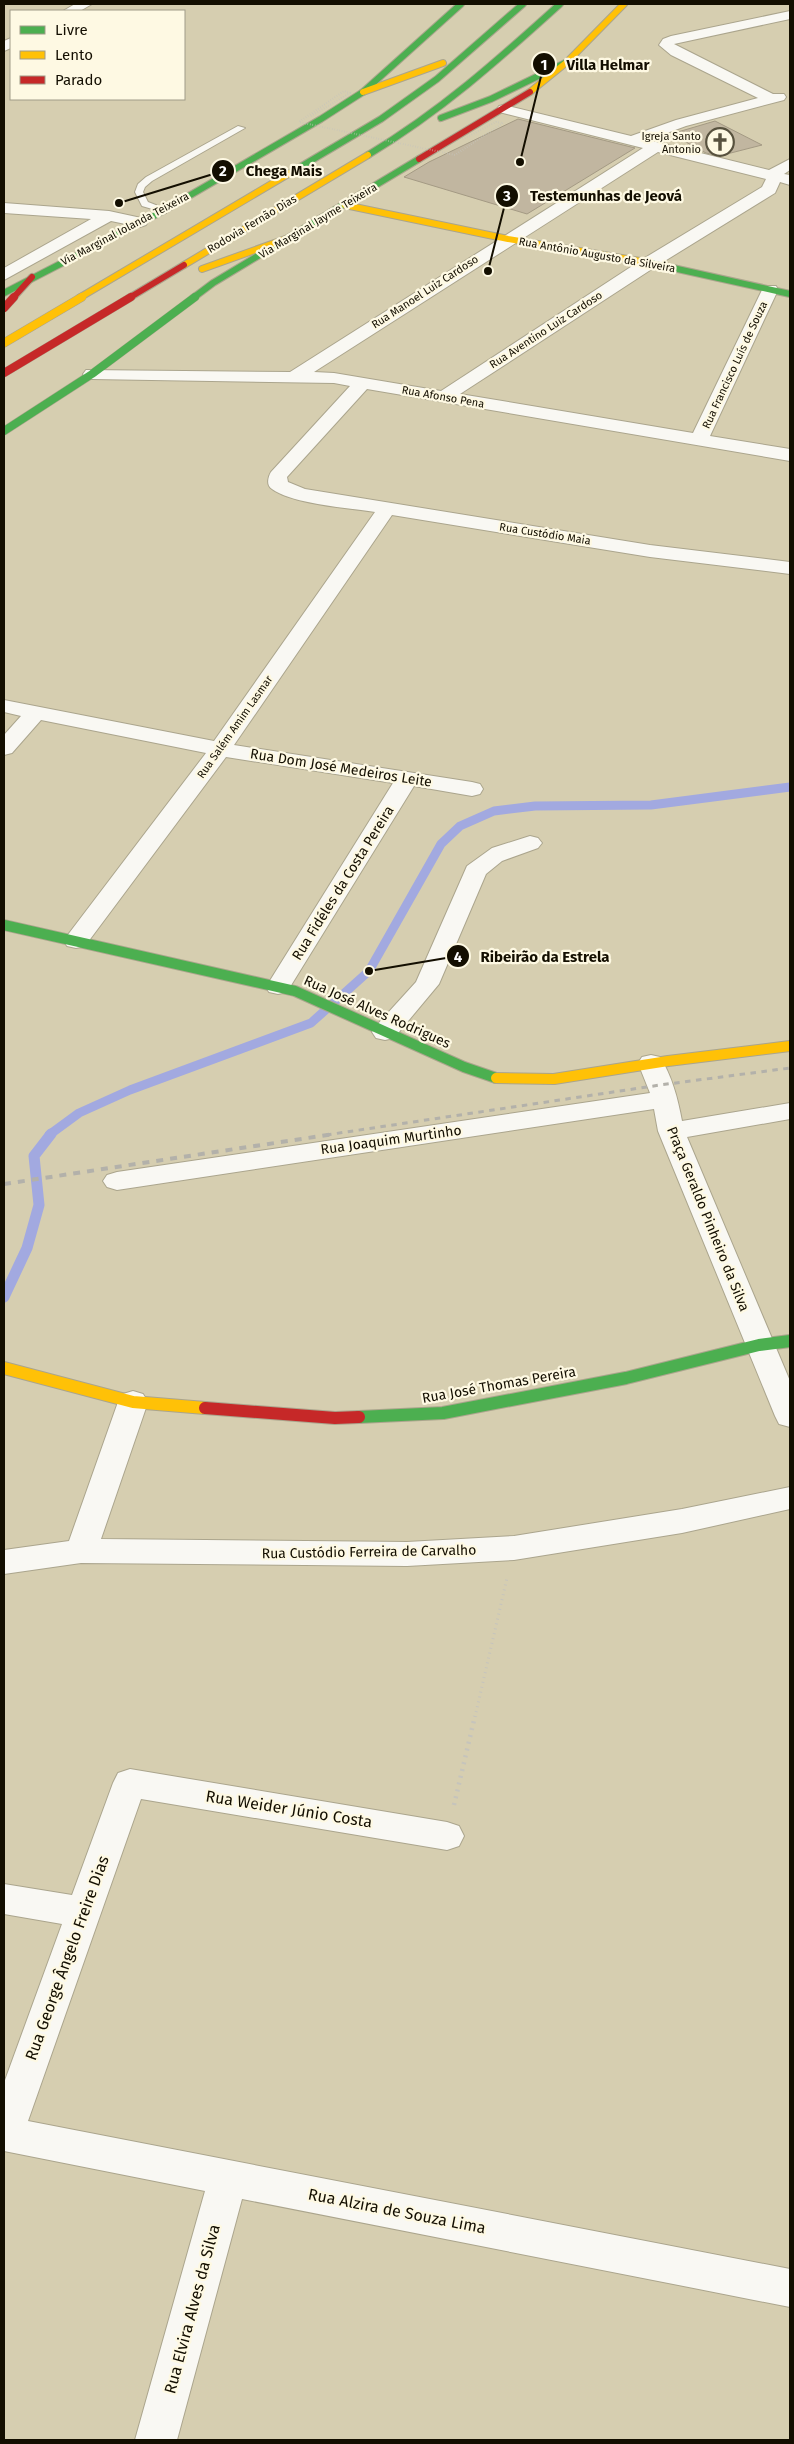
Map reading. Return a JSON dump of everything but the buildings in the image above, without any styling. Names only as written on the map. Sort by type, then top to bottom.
[{"type":"main road","name":"Via Marginal Iolanda Teixeira","points":[[4,293],[32,277],[163,212],[321,119],[362,92],[461,4]]},
{"type":"main road","name":"Rodovia Fernão Dias","points":[[4,343],[359,132],[437,80],[523,4]]},
{"type":"main road","name":"Rodovia Fernão Dias","points":[[4,372],[414,127],[488,70],[560,4]]},
{"type":"main road","name":"Via Marginal Jayme Teixeira","points":[[4,431],[92,374],[213,284],[529,93],[567,62],[624,4]]},
{"type":"main road","points":[[362,92],[472,51]]},
{"type":"main road","points":[[414,127],[490,99],[567,62]]},
{"type":"main road","name":"Rua Antônio Augusto da Silveira","points":[[345,205],[508,238],[650,263],[790,294]]},
{"type":"main road","points":[[144,290],[294,236]]},
{"type":"main road","points":[[4,308],[32,277]]},
{"type":"main road","name":"Rua José Alves Rodrigues","points":[[4,925],[286,989],[464,1067],[495,1078],[521,1082],[547,1080],[651,1063]]},
{"type":"main road","points":[[651,1063],[790,1046]]},
{"type":"main road","name":"Rua José Thomas Pereira","points":[[4,1368],[133,1402],[335,1418],[443,1413],[626,1378],[759,1345],[790,1341]]},
{"type":"street","points":[[72,10],[85,4]]},
{"type":"street","points":[[772,99],[676,52],[666,45],[668,42],[676,39],[790,16]]},
{"type":"street","points":[[631,140],[681,123],[790,95]]},
{"type":"street","points":[[504,109],[782,178]]},
{"type":"street","name":"Rua Manoel Luiz Cardoso","points":[[296,376],[508,238],[657,146]]},
{"type":"street","name":"Rua Aventino Luiz Cardoso","points":[[443,397],[650,263],[769,190],[782,178],[780,168],[790,164]]},
{"type":"street","points":[[4,208],[109,216],[140,222]]},
{"type":"street","points":[[4,275],[109,216]]},
{"type":"street","name":"Rua Francisco Luís de Souza","points":[[699,440],[770,290]]},
{"type":"street","name":"Rua Afonso Pena","points":[[92,374],[334,378],[790,455]]},
{"type":"street","name":"Rua Custódio Maia","points":[[364,383],[278,476],[278,485],[301,494],[650,551],[790,568]]},
{"type":"street","name":"Rua Salém Amim Lasmar","points":[[76,941],[220,749],[386,508]]},
{"type":"street","name":"Rua Dom José Medeiros Leite","points":[[4,706],[220,749],[472,789]]},
{"type":"street","points":[[4,748],[35,713]]},
{"type":"street","name":"Rua Fidéles da Costa Pereira","points":[[286,989],[408,779]]},
{"type":"street","points":[[384,1032],[428,984],[475,871],[488,858],[507,848],[530,843]]},
{"type":"street","name":"Praça Geraldo Pinheiro da Silva","points":[[651,1063],[665,1099],[671,1131],[790,1416]]},
{"type":"street","name":"Rua Joaquim Murtinho","points":[[117,1180],[665,1099]]},
{"type":"street","points":[[671,1131],[790,1111]]},
{"type":"street","points":[[81,1550],[133,1402]]},
{"type":"street","name":"Rua Custódio Ferreira de Carvalho","points":[[4,1562],[81,1550],[407,1554],[514,1548],[682,1521],[790,1498]]},
{"type":"street","name":"Rua Weider Júnio Costa","points":[[130,1783],[447,1836]]},
{"type":"street","name":"Rua George Ângelo Freire Dias","points":[[4,2134],[130,1783]]},
{"type":"street","points":[[4,1899],[84,1912]]},
{"type":"street","name":"Rua Alzira de Souza Lima","points":[[4,2134],[790,2288]]},
{"type":"street","name":"Rua Elvira Alves da Silva","points":[[156,2440],[228,2178]]},
{"type":"lane","points":[[163,212],[145,204],[140,198],[141,186],[148,179],[241,128]]},
{"type":"path","points":[[311,116],[350,93],[344,91],[299,122],[455,154],[503,123],[496,122],[461,140]]},
{"type":"path","points":[[447,1836],[514,1548]]},
{"type":"waterway","points":[[49,1135],[79,1113],[130,1090],[311,1023],[369,971],[441,844],[460,826],[494,811],[535,806],[651,805],[790,787]]},
{"type":"waterway","points":[[4,1297],[27,1248],[39,1205],[34,1156],[51,1134]]},
{"type":"railway","points":[[326,1135],[660,1085],[790,1068]]},
{"type":"railway","points":[[4,1184],[334,1134]]},
{"type":"traffic: fast","points":[[4,293],[163,211],[321,119],[363,92],[461,4]]},
{"type":"traffic: fast","points":[[290,173],[381,119],[437,79],[523,4]]},
{"type":"traffic: fast","points":[[368,155],[414,127],[488,70],[560,4]]},
{"type":"traffic: fast","points":[[441,118],[491,99],[567,62]]},
{"type":"traffic: fast","points":[[4,431],[92,374],[213,283],[419,159]]},
{"type":"traffic: fast","points":[[646,262],[790,294]]},
{"type":"traffic: fast","points":[[4,925],[295,991],[464,1067],[496,1078]]},
{"type":"traffic: fast","points":[[359,1417],[443,1413],[626,1378],[759,1345],[790,1341]]},
{"type":"traffic: slow","points":[[530,92],[567,62],[624,4]]},
{"type":"traffic: slow","points":[[363,92],[443,63]]},
{"type":"traffic: slow","points":[[184,265],[368,155]]},
{"type":"traffic: slow","points":[[4,343],[290,173]]},
{"type":"traffic: slow","points":[[345,205],[508,239],[646,262]]},
{"type":"traffic: slow","points":[[202,269],[294,236]]},
{"type":"traffic: slow","points":[[496,1078],[515,1080],[554,1079],[650,1063],[790,1046]]},
{"type":"traffic: slow","points":[[4,1368],[133,1402],[205,1408]]},
{"type":"traffic: jam","points":[[419,159],[530,92]]},
{"type":"traffic: jam","points":[[4,373],[184,265]]},
{"type":"traffic: jam","points":[[4,308],[32,277]]},
{"type":"traffic: jam","points":[[205,1408],[335,1418],[359,1417]]},
{"type":"place","name":"Igreja Santo Antonio","points":[[720,142]]},
{"type":"place","name":"Villa Helmar","points":[[520,162]]},
{"type":"place","name":"Chega Mais","points":[[119,203]]},
{"type":"place","name":"Testemunhas de Jeová","points":[[488,271]]},
{"type":"place","name":"Ribeirão da Estrela","points":[[369,971]]}]
